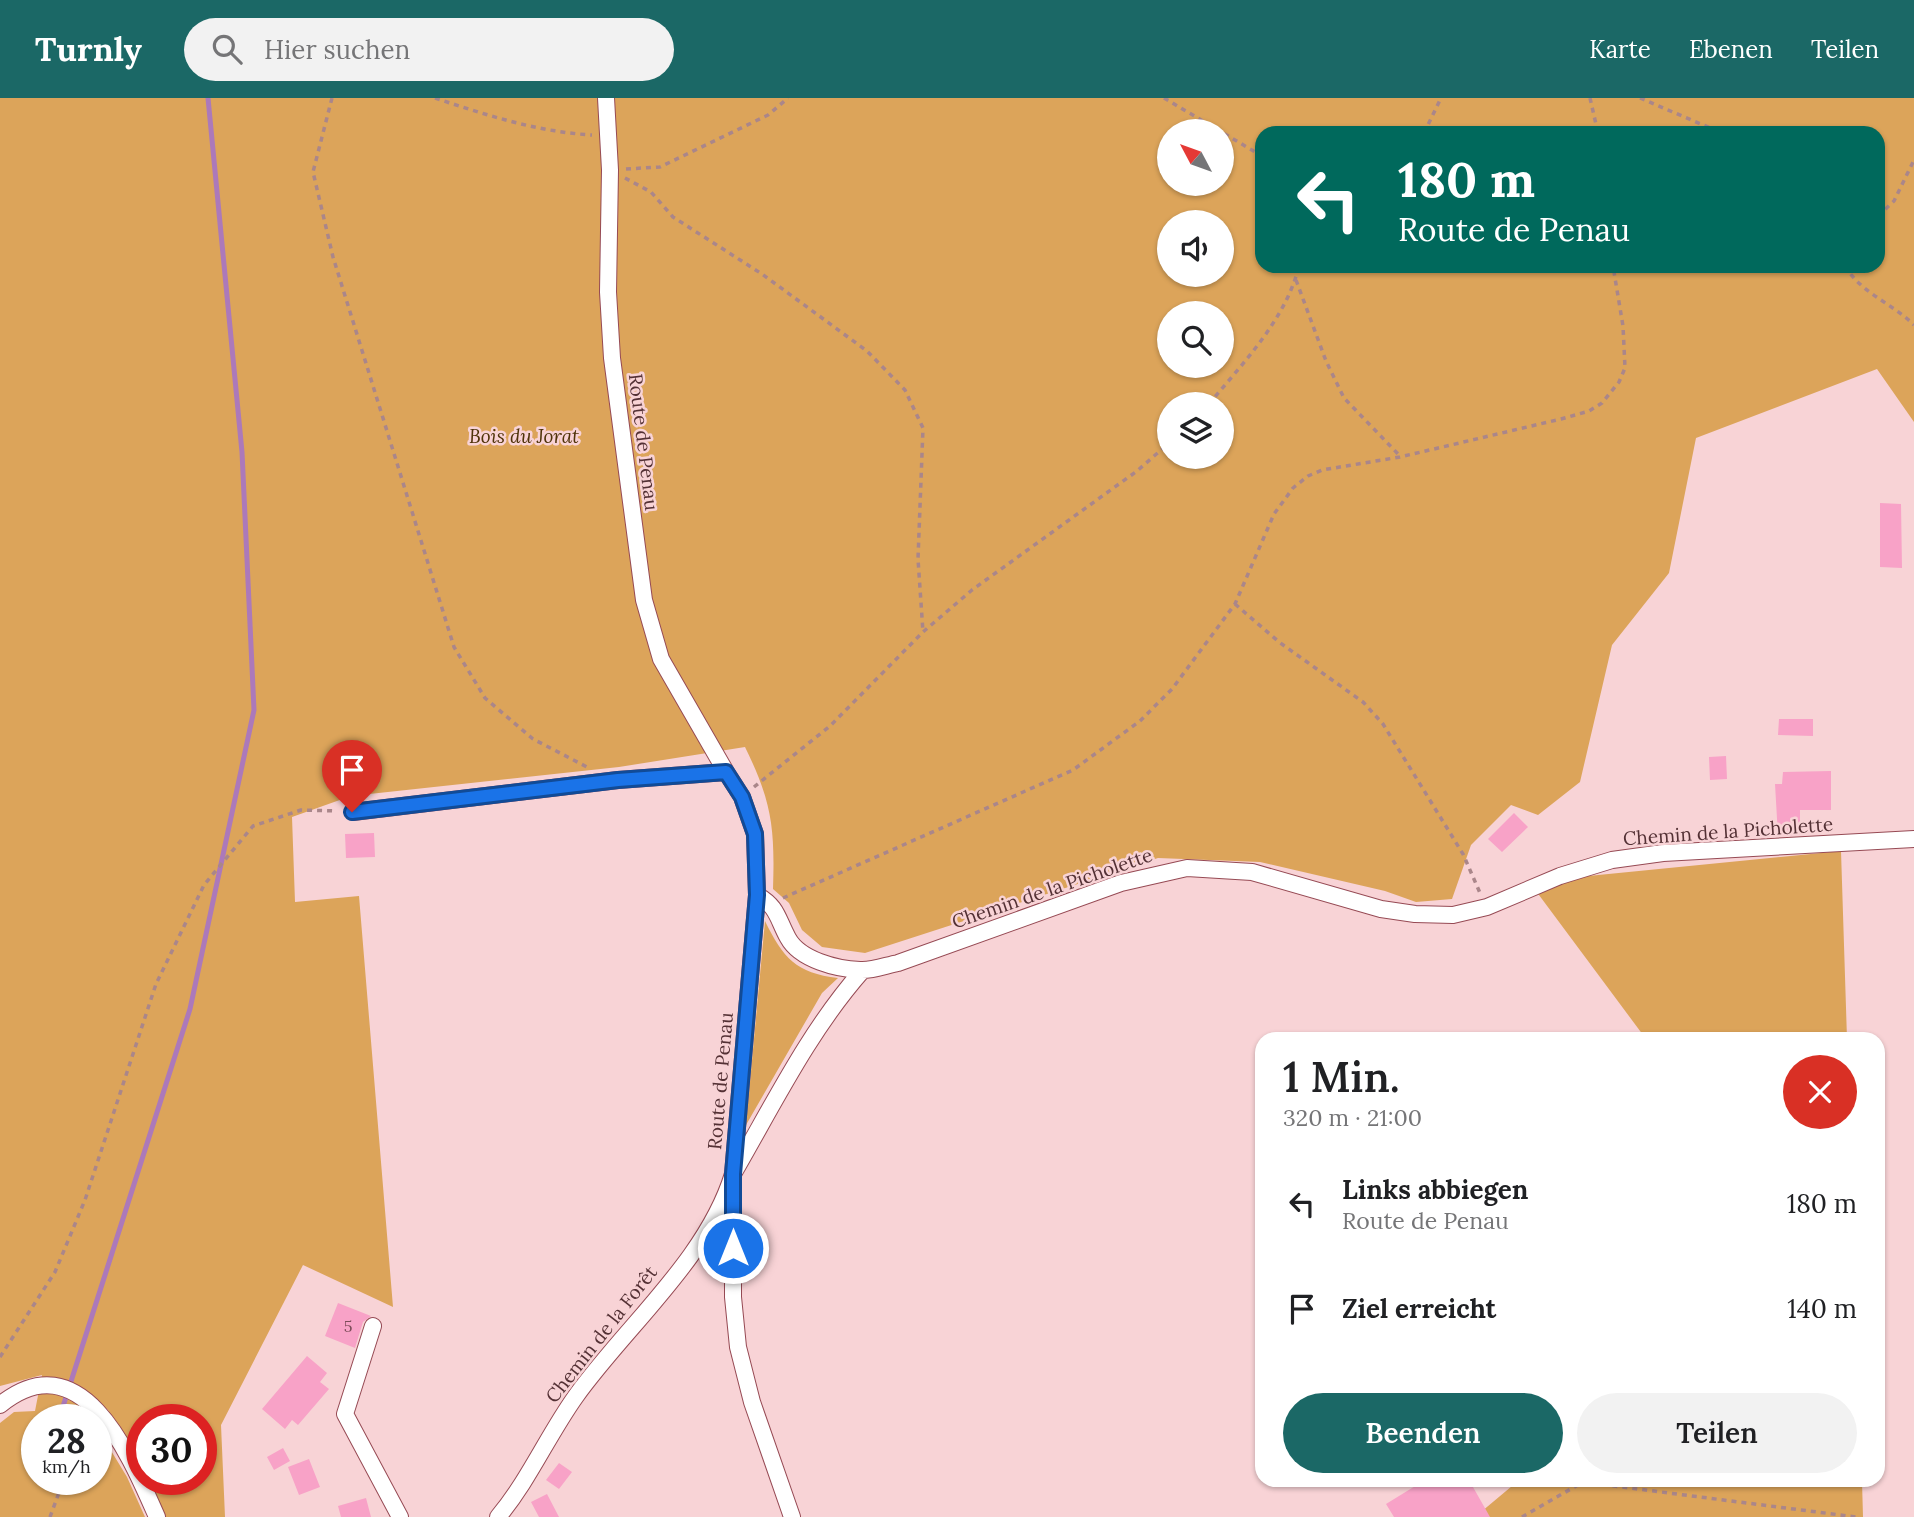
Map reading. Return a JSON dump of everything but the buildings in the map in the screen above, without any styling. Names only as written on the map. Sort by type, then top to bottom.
[{"type":"street","name":"Route de Penau","points":[[606,98],[610,170],[608,292],[612,358],[644,600],[661,659],[742,797],[755,834],[764,899],[733,1174],[733,1297],[738,1347],[752,1402],[792,1517]]},
{"type":"street","points":[[352,812],[618,780],[726,772]]},
{"type":"street","name":"Chemin de la Picholette","points":[[862,971],[898,963],[1121,883],[1186,868],[1252,872],[1381,909],[1415,914],[1453,915],[1487,907],[1560,876],[1612,860],[1663,853],[1914,839]]},
{"type":"street","points":[[733,1174],[835,1001],[862,971],[802,953],[789,940],[764,899]]},
{"type":"street","name":"Chemin de la Forêt","points":[[498,1517],[576,1396],[686,1259],[726,1198],[733,1174]]},
{"type":"street","points":[[373,1326],[345,1414],[400,1517]]},
{"type":"street","points":[[0,1405],[10,1397],[36,1387],[62,1387],[84,1399],[102,1415],[122,1445],[157,1517]]},
{"type":"path","points":[[332,98],[313,172],[333,257],[454,648],[485,698],[533,739],[618,780]]},
{"type":"path","points":[[435,98],[487,115],[564,133],[609,136]]},
{"type":"path","points":[[610,170],[660,167],[768,114],[788,98]]},
{"type":"path","points":[[1164,98],[1255,152]]},
{"type":"path","points":[[1427,126],[1441,98]]},
{"type":"path","points":[[1590,98],[1596,126]]},
{"type":"path","points":[[1640,98],[1706,126]]},
{"type":"path","points":[[1885,209],[1894,201],[1914,160]]},
{"type":"path","points":[[610,170],[651,192],[673,217],[762,274],[867,351],[905,390],[923,428],[918,559],[923,632]]},
{"type":"path","points":[[1219,392],[1262,340],[1298,273]]},
{"type":"path","points":[[764,899],[900,849],[1073,770],[1140,721],[1172,689],[1235,604],[1274,514],[1293,488],[1322,470],[1400,457],[1561,419],[1589,411],[1602,403],[1612,393],[1625,368],[1623,326],[1613,273]]},
{"type":"path","points":[[1851,273],[1873,297],[1903,314],[1914,326]]},
{"type":"path","points":[[1296,280],[1326,361],[1344,398],[1400,457]]},
{"type":"path","points":[[742,797],[830,726],[923,632],[972,590],[1137,471],[1157,454]]},
{"type":"path","points":[[1235,604],[1279,642],[1363,702],[1383,724],[1463,854],[1487,907]]},
{"type":"path","points":[[0,1357],[54,1272],[85,1200],[156,984],[209,879],[253,826],[300,810],[352,812]]},
{"type":"path","points":[[1522,1517],[1574,1487]]},
{"type":"path","points":[[1622,1487],[1856,1517]]},
{"type":"path","points":[[50,1517],[58,1495]]},
{"type":"green space","name":"Bois du Jorat","points":[[0,98],[1914,98],[1914,422],[1877,369],[1696,438],[1669,573],[1612,645],[1580,782],[1538,815],[1511,805],[1471,845],[1452,899],[1416,902],[1385,891],[1260,862],[1158,858],[865,953],[822,947],[802,930],[789,903],[773,889],[770,816],[761,784],[745,747],[619,767],[351,796],[292,817],[295,902],[359,896],[393,1307],[303,1265],[221,1425],[225,1517],[165,1517],[155,1495],[217,1495],[217,1404],[126,1404],[126,1439],[112,1416],[112,1404],[100,1404],[91,1397],[88,1404],[36,1404],[42,1375],[0,1386]]},
{"type":"green space","points":[[1841,851],[1847,1032],[1641,1032],[1536,891],[1558,879]]},
{"type":"green space","points":[[765,921],[778,945],[792,961],[811,972],[838,978],[822,993],[746,1125]]},
{"type":"green space","name":"Bois du Jorat","points":[[14,1412],[21,1412],[21,1495],[112,1495],[112,1452],[126,1475],[126,1495],[135,1495],[145,1517],[0,1517],[0,1423]]},
{"type":"green space","points":[[1511,1487],[1862,1487],[1863,1517],[1475,1517]]},
{"type":"waterway","points":[[64,1404],[190,1009],[254,710],[242,452],[208,98]]},
{"type":"route","points":[[352,812],[428,805],[618,780],[726,772],[742,797],[755,834],[757,895],[733,1174],[733,1248]]}]
